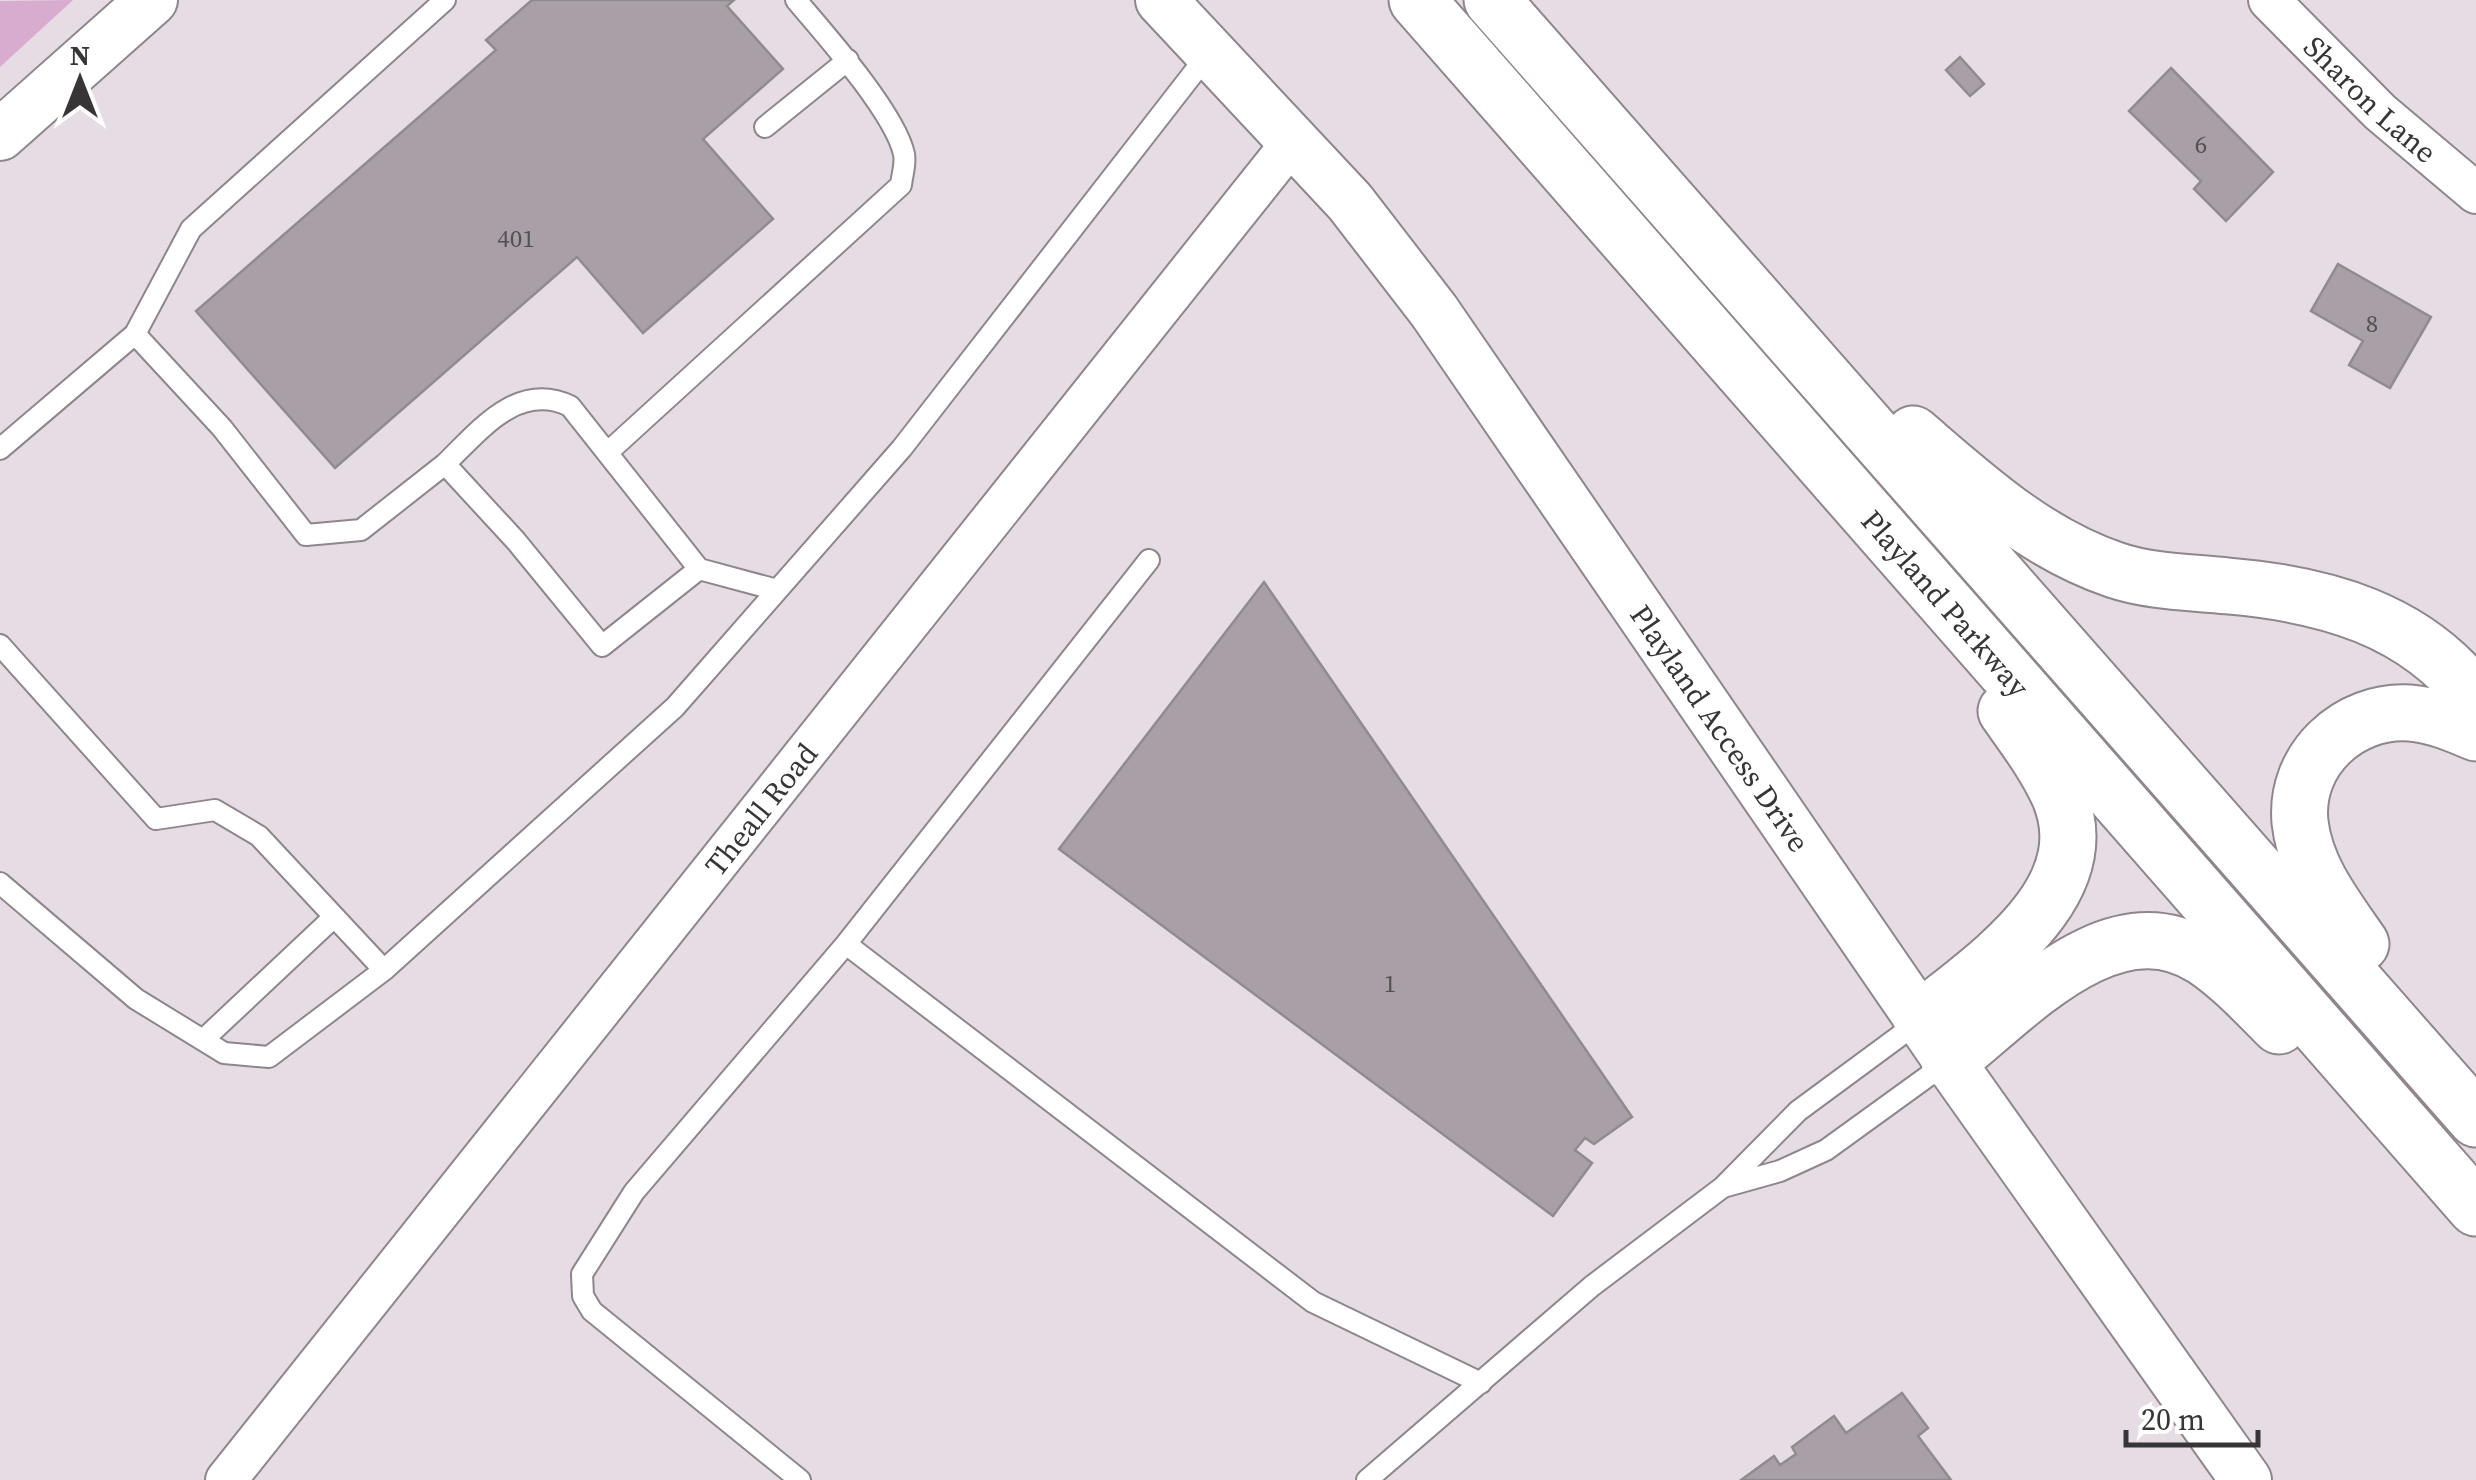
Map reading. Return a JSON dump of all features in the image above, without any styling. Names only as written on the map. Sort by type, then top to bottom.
[{"type":"main road","name":"Playland Parkway","points":[[1418,0],[2476,1208]]},
{"type":"main road","name":"Playland Parkway","points":[[1492,0],[2476,1119]]},
{"type":"main road","points":[[1754,295],[1992,502],[2037,534],[2118,571],[2277,591],[2354,609],[2428,648],[2476,699]]},
{"type":"main road","points":[[1819,454],[2038,756],[2060,798],[2068,837],[2060,874],[2044,906],[1936,1040]]},
{"type":"main road","points":[[2476,734],[2443,719],[2408,713],[2369,719],[2338,735],[2312,759],[2300,789],[2300,823],[2310,864],[2476,1111]]},
{"type":"main road","points":[[1936,1040],[2101,948],[2135,940],[2167,943],[2200,956],[2232,980],[2476,1219]]},
{"type":"street","points":[[0,135],[152,0]]},
{"type":"street","name":"Playland Access Drive","points":[[1162,0],[1350,202],[1434,311],[1936,1040],[2246,1480]]},
{"type":"street","name":"Sharon Lane","points":[[2270,0],[2380,112],[2476,193]]},
{"type":"street","name":"Theall Road","points":[[226,1480],[328,1346],[1294,140]]},
{"type":"lane","points":[[0,449],[135,334],[191,229],[445,0]]},
{"type":"lane","points":[[607,454],[901,185],[905,158],[899,142],[848,60],[796,0]]},
{"type":"lane","points":[[0,883],[136,999],[224,1054],[269,1057],[384,970],[675,707],[902,448],[1210,52]]},
{"type":"lane","points":[[765,127],[848,60]]},
{"type":"lane","points":[[135,334],[222,428],[306,535],[361,530],[444,464],[490,420],[530,397],[552,397],[570,406],[699,570],[777,590]]},
{"type":"lane","points":[[444,464],[516,541],[602,646],[699,570]]},
{"type":"lane","points":[[800,1480],[592,1310],[583,1296],[582,1274],[634,1192],[846,944],[1149,560]]},
{"type":"lane","points":[[0,644],[156,819],[216,810],[258,836],[384,970]]},
{"type":"lane","points":[[202,1040],[334,918]]},
{"type":"lane","points":[[846,944],[1313,1302],[1481,1383]]},
{"type":"lane","points":[[1367,1480],[1592,1286],[1723,1187],[1798,1111],[1936,1040]]},
{"type":"lane","points":[[1723,1187],[1780,1171],[1826,1150],[1936,1040]]},
{"type":"shaded area","points":[[73,0],[0,67],[0,1]]},
{"type":"building","points":[[532,0],[734,0],[727,6],[783,69],[703,139],[773,219],[643,333],[577,257],[335,468],[196,311],[496,50],[486,40]]},
{"type":"building","points":[[1960,57],[1984,84],[1970,96],[1946,70]]},
{"type":"building","points":[[2171,68],[2273,172],[2226,221],[2194,189],[2201,181],[2129,111]]},
{"type":"building","points":[[2338,264],[2431,317],[2390,388],[2349,365],[2363,341],[2311,311]]},
{"type":"building","points":[[1264,582],[1632,1117],[1594,1144],[1585,1138],[1575,1150],[1592,1163],[1553,1216],[1059,849]]},
{"type":"building","points":[[1902,1393],[1928,1428],[1918,1436],[1951,1480],[1741,1480],[1774,1456],[1780,1465],[1796,1454],[1792,1447],[1834,1416],[1846,1433]]}]
